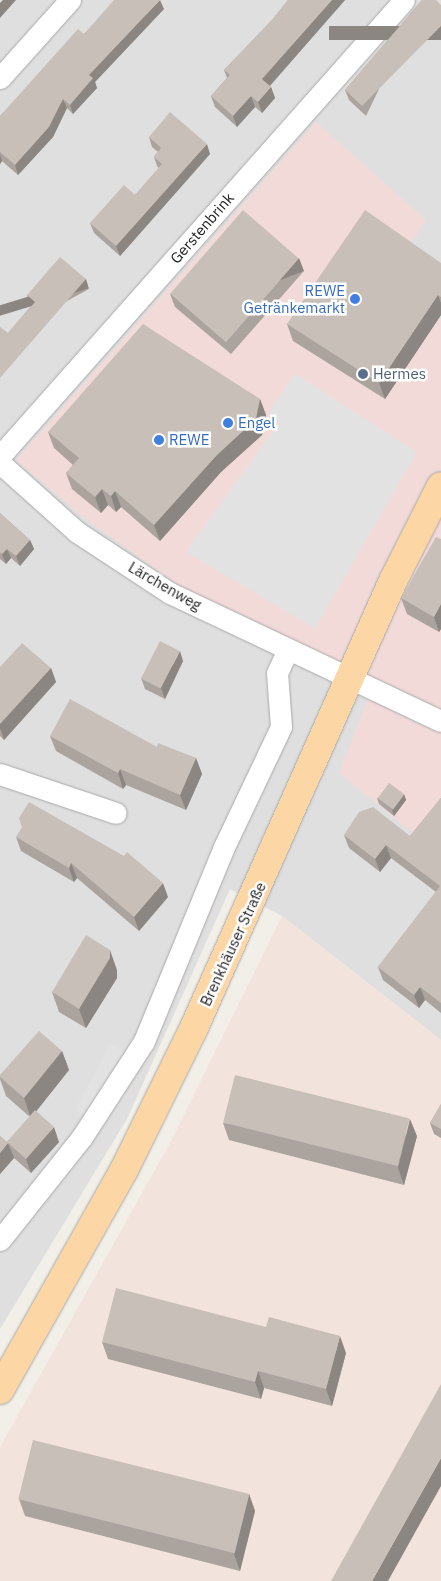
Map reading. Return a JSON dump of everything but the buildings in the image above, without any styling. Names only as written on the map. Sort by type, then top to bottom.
[{"type":"main road","name":"Brenkhäuser Straße","points":[[0,1390],[124,1170],[193,1030],[351,678],[392,580],[441,486]]},
{"type":"street","points":[[0,78],[70,0]]},
{"type":"street","name":"Gerstenbrink","points":[[0,456],[404,0]]},
{"type":"street","name":"Lärchenweg","points":[[0,463],[77,532],[170,593],[441,721]]},
{"type":"street","points":[[0,1240],[82,1137],[144,1041],[224,849],[281,728],[277,674],[288,650]]},
{"type":"street","points":[[0,774],[116,813]]},
{"type":"shaded area","points":[[0,0],[441,0],[441,320],[386,282],[316,122],[375,681],[441,856],[441,1040],[282,916],[230,889],[127,1119],[0,1329]]},
{"type":"shaded area","points":[[316,122],[426,220],[386,282],[441,320],[441,856],[339,773],[375,681],[180,586],[87,520],[16,460]]},
{"type":"shaded area","points":[[295,374],[417,452],[315,628],[186,552],[279,423],[268,414]]},
{"type":"shaded area","points":[[282,916],[441,1040],[441,1581],[0,1581],[0,1447],[171,1141]]},
{"type":"shaded area","points":[[110,1044],[125,1052],[90,1118],[75,1110]]},
{"type":"place","name":"REWE Getränkemarkt","points":[[355,299]]},
{"type":"place","name":"Hermes","points":[[363,374]]},
{"type":"place","name":"Engel","points":[[228,423]]},
{"type":"place","name":"REWE","points":[[159,440]]}]
